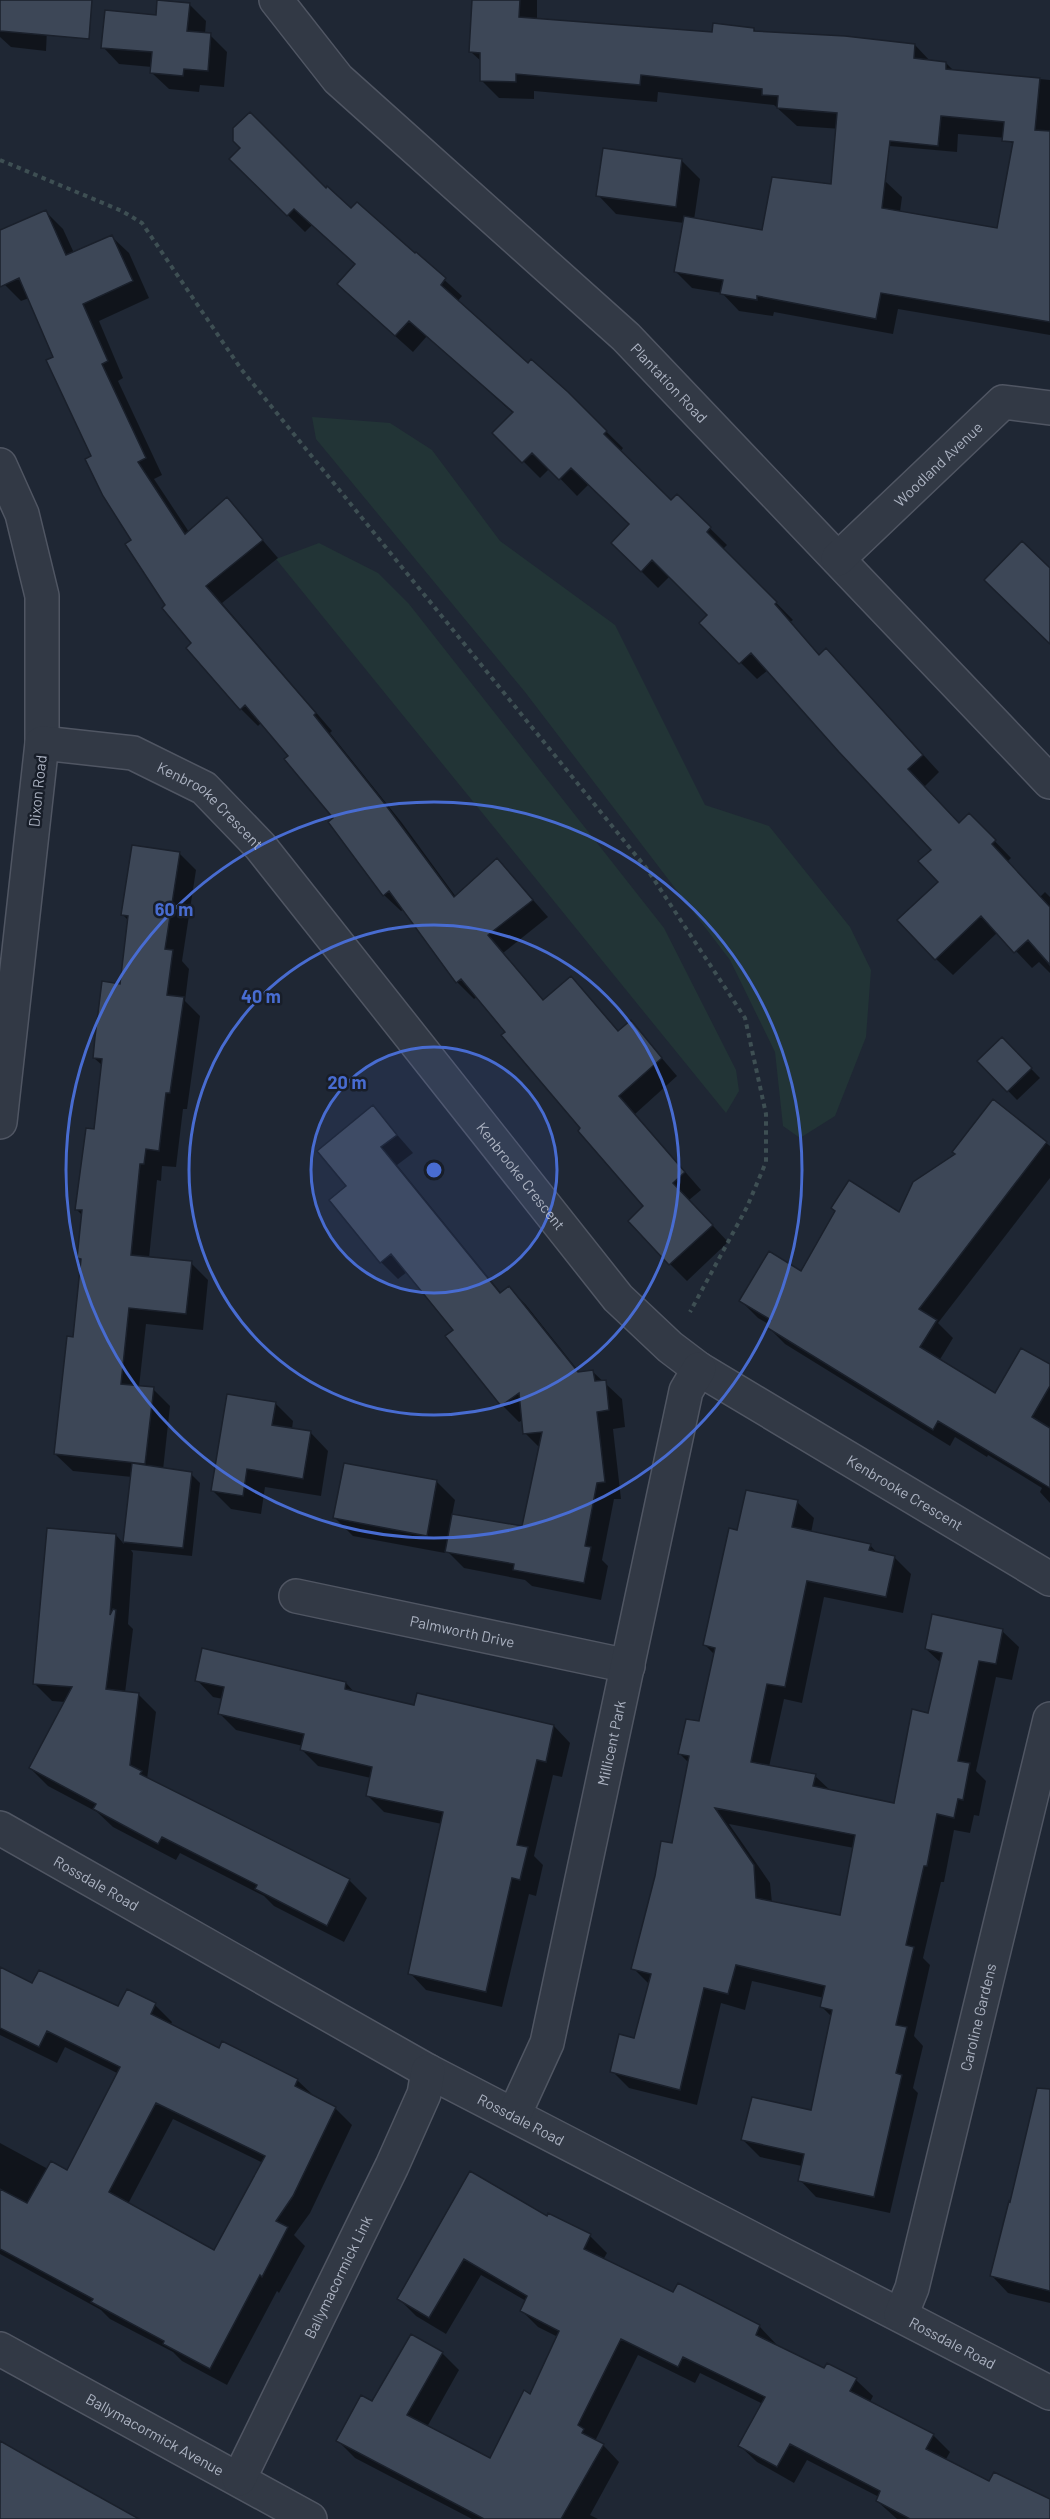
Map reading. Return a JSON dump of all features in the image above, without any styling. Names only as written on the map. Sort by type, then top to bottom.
[{"type":"street","name":"Plantation Road","points":[[291,6],[338,79],[626,336],[1050,782]]},
{"type":"street","name":"Woodland Avenue","points":[[838,559],[1003,402],[1050,408]]},
{"type":"street","name":"Dixon Road","points":[[0,465],[22,514],[42,596],[42,743],[0,1122]]},
{"type":"street","name":"Kenbrooke Crescent","points":[[42,743],[133,753],[204,788],[260,846],[618,1298],[670,1347],[699,1369],[1050,1579]]},
{"type":"street","name":"Millicent Park","points":[[514,2115],[547,2043],[686,1391],[699,1369]]},
{"type":"street","name":"Palmworth Drive","points":[[296,1596],[628,1666]]},
{"type":"street","name":"Caroline Gardens","points":[[901,2315],[912,2288],[1050,1719]]},
{"type":"street","name":"Rossdale Road","points":[[0,1828],[428,2071],[1050,2393]]},
{"type":"street","name":"Ballymacormick Link","points":[[239,2480],[392,2166],[424,2094],[428,2071]]},
{"type":"street","name":"Ballymacormick Avenue","points":[[0,2349],[310,2519]]},
{"type":"path","points":[[0,160],[122,210],[142,223],[241,369],[647,869],[746,1018],[766,1114],[766,1162],[747,1207],[670,1347]]},
{"type":"shaded area","points":[[312,417],[390,423],[432,450],[500,541],[615,625],[705,805],[769,826],[850,927],[871,970],[866,1037],[835,1116],[800,1138],[783,1126],[775,1052],[730,960],[525,692],[316,439]]},
{"type":"shaded area","points":[[319,543],[378,573],[409,604],[664,928],[736,1070],[739,1091],[726,1113],[276,559]]},
{"type":"building","points":[[0,0],[92,0],[89,39],[0,31]]},
{"type":"building","points":[[157,0],[190,3],[187,31],[211,33],[208,71],[184,69],[183,76],[150,73],[152,52],[101,48],[105,10],[156,15]]},
{"type":"building","points":[[472,0],[520,0],[519,17],[712,32],[713,23],[754,28],[754,31],[845,36],[915,44],[914,58],[946,62],[946,69],[1040,78],[1035,130],[1050,131],[1050,322],[881,293],[876,319],[757,296],[757,300],[720,294],[723,280],[674,272],[684,216],[762,230],[772,177],[831,184],[837,113],[777,108],[778,96],[762,95],[762,89],[641,75],[640,85],[516,74],[516,82],[480,81],[480,53],[469,52]],"holes":[[[941,116],[1004,122],[1002,141],[1013,142],[997,228],[882,208],[890,141],[938,146]]]},
{"type":"building","points":[[250,112],[326,188],[327,186],[351,208],[357,202],[446,278],[441,285],[528,363],[531,359],[568,392],[607,431],[604,434],[671,500],[677,494],[711,527],[707,532],[777,602],[775,604],[819,655],[826,648],[923,755],[908,769],[959,823],[969,813],[996,840],[992,844],[1050,907],[1050,965],[1028,940],[1014,953],[981,916],[935,960],[897,920],[938,882],[918,861],[931,850],[839,752],[751,653],[739,664],[699,623],[707,615],[652,560],[641,572],[611,543],[629,524],[571,468],[559,480],[532,453],[522,463],[492,433],[513,412],[409,321],[395,336],[337,284],[355,264],[294,209],[287,216],[229,159],[240,148],[233,141],[233,128]]},
{"type":"building","points":[[603,148],[682,159],[676,207],[596,196]]},
{"type":"building","points":[[46,210],[66,255],[112,235],[133,281],[83,304],[108,361],[102,364],[146,458],[138,462],[185,534],[227,497],[263,540],[206,586],[316,713],[314,715],[385,804],[454,897],[497,858],[533,900],[488,935],[543,1000],[571,976],[618,1031],[631,1020],[662,1058],[619,1096],[685,1172],[673,1183],[713,1225],[669,1265],[628,1221],[643,1206],[578,1131],[580,1128],[501,1035],[505,1032],[461,979],[456,983],[389,891],[383,896],[328,822],[333,818],[284,759],[288,756],[245,705],[240,710],[186,648],[191,643],[162,608],[165,605],[125,544],[131,540],[103,496],[85,459],[91,456],[46,360],[53,357],[19,278],[0,287],[0,230]]},
{"type":"building","points":[[1022,541],[1050,568],[1050,644],[984,580]]},
{"type":"building","points":[[132,845],[180,852],[165,949],[173,950],[167,995],[184,997],[170,1093],[166,1093],[159,1151],[146,1149],[144,1164],[140,1164],[131,1255],[192,1261],[186,1314],[129,1308],[121,1384],[154,1387],[145,1464],[54,1454],[67,1336],[73,1337],[81,1259],[77,1258],[82,1210],[75,1210],[86,1128],[94,1129],[102,1059],[93,1058],[102,981],[120,984],[128,916],[121,915]]},
{"type":"building","points":[[1002,1037],[1032,1068],[1007,1092],[977,1061]]},
{"type":"building","points":[[993,1099],[1047,1142],[919,1309],[937,1320],[920,1347],[995,1393],[1021,1348],[1050,1364],[1050,1386],[1032,1417],[1050,1428],[1050,1488],[938,1421],[933,1430],[766,1327],[771,1320],[739,1301],[769,1251],[801,1271],[835,1211],[831,1208],[849,1180],[899,1212],[913,1182],[955,1154],[952,1152]]},
{"type":"building","points":[[373,1105],[397,1135],[381,1147],[500,1293],[509,1286],[578,1372],[593,1370],[595,1381],[606,1380],[609,1410],[597,1412],[605,1482],[597,1483],[585,1546],[591,1547],[584,1583],[513,1570],[514,1564],[445,1552],[452,1514],[522,1526],[542,1432],[523,1434],[519,1393],[501,1406],[445,1336],[453,1330],[391,1254],[380,1263],[329,1200],[346,1186],[317,1151]]},
{"type":"building","points":[[227,1394],[276,1402],[272,1425],[311,1431],[303,1479],[247,1469],[243,1496],[211,1491]]},
{"type":"building","points":[[132,1463],[192,1472],[183,1548],[123,1542]]},
{"type":"building","points":[[344,1463],[437,1480],[427,1536],[333,1518]]},
{"type":"building","points":[[746,1490],[798,1500],[792,1527],[871,1544],[869,1550],[895,1556],[886,1597],[807,1581],[785,1687],[767,1684],[751,1762],[816,1774],[813,1786],[894,1803],[912,1709],[928,1713],[942,1653],[925,1649],[932,1614],[1003,1629],[996,1664],[979,1661],[958,1761],[970,1763],[963,1800],[958,1799],[954,1818],[937,1814],[927,1866],[924,1866],[906,1945],[914,1947],[896,2025],[907,2027],[896,2073],[902,2075],[874,2197],[798,2181],[804,2154],[741,2140],[752,2097],[811,2110],[832,2010],[820,2007],[825,1986],[736,1965],[728,1994],[704,1988],[680,2090],[610,2072],[619,2034],[634,2038],[651,1974],[631,1969],[655,1876],[661,1841],[672,1843],[689,1756],[678,1754],[686,1719],[699,1721],[715,1648],[703,1645],[729,1528],[737,1530]],"holes":[[[715,1808],[855,1835],[840,1915],[756,1898],[754,1865]]]},
{"type":"building","points":[[47,1528],[116,1534],[110,1615],[113,1609],[116,1610],[106,1689],[139,1693],[130,1765],[142,1771],[140,1774],[350,1879],[327,1926],[255,1889],[257,1885],[162,1837],[158,1844],[93,1809],[96,1804],[29,1768],[72,1687],[33,1684]]},
{"type":"building","points":[[202,1648],[346,1682],[345,1689],[414,1705],[417,1693],[554,1725],[546,1762],[537,1760],[517,1845],[528,1847],[520,1880],[512,1878],[486,1992],[408,1974],[443,1812],[366,1796],[372,1767],[300,1750],[304,1734],[218,1714],[224,1687],[195,1681]]},
{"type":"building","points":[[0,1967],[32,1983],[39,1970],[118,2006],[127,1989],[156,2003],[151,2014],[219,2048],[222,2041],[298,2079],[295,2086],[336,2107],[293,2196],[276,2221],[288,2227],[210,2369],[163,2344],[164,2341],[91,2302],[93,2299],[0,2249],[0,2189],[27,2203],[51,2161],[67,2170],[120,2067],[47,2031],[39,2047],[0,2028]],"holes":[[[156,2103],[265,2156],[214,2250],[109,2192]]]},
{"type":"building","points":[[1037,2088],[1050,2089],[1050,2291],[990,2276]]},
{"type":"building","points":[[470,2171],[547,2216],[548,2213],[591,2234],[584,2249],[673,2292],[678,2283],[760,2325],[756,2335],[824,2368],[827,2363],[857,2378],[850,2391],[934,2434],[926,2449],[989,2481],[994,2472],[1050,2499],[1050,2519],[910,2519],[876,2501],[880,2491],[790,2444],[777,2467],[738,2446],[765,2397],[683,2357],[678,2367],[621,2339],[578,2425],[584,2429],[582,2433],[604,2444],[561,2519],[484,2519],[336,2441],[361,2395],[372,2401],[411,2334],[443,2352],[407,2415],[490,2458],[524,2390],[530,2394],[559,2331],[520,2311],[527,2296],[464,2259],[429,2318],[397,2299]]},
{"type":"building","points":[[0,2441],[44,2466],[139,2519],[0,2519]]}]
